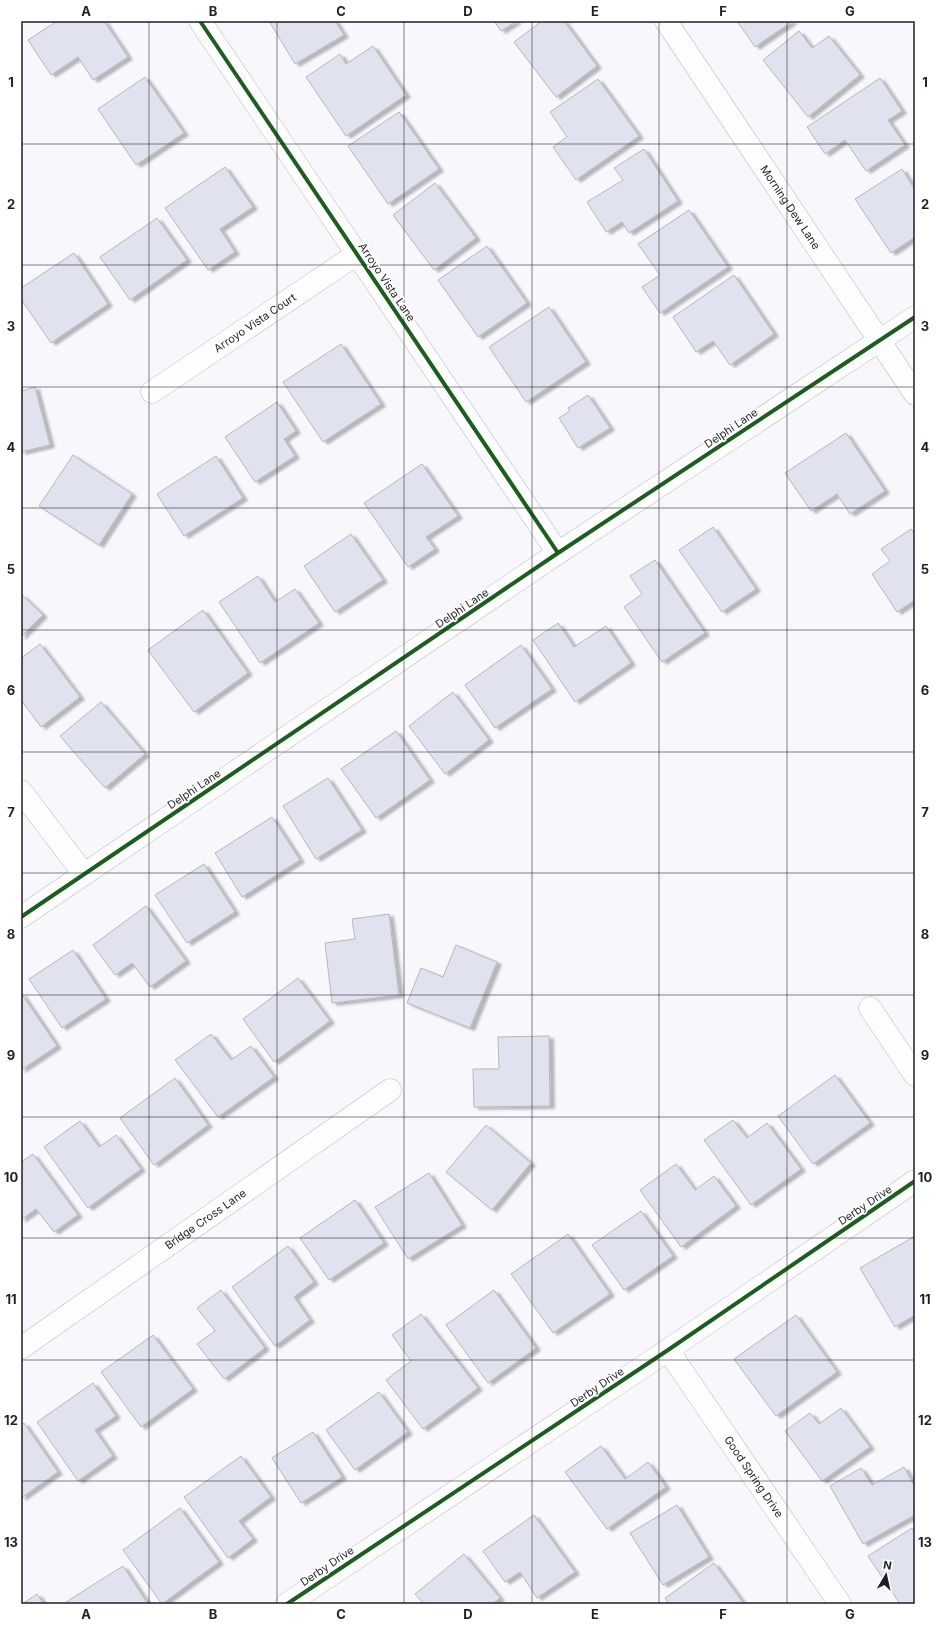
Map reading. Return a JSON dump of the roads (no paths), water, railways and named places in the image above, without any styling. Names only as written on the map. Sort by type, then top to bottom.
[{"type":"street","name":"Arroyo Vista Lane","points":[[200,21],[558,553]]},
{"type":"street","name":"Morning Dew Lane","points":[[666,21],[915,394]]},
{"type":"street","name":"Arroyo Vista Court","points":[[152,392],[357,254]]},
{"type":"street","name":"Delphi Lane","points":[[21,917],[558,553],[915,317]]},
{"type":"street","points":[[21,791],[84,874]]},
{"type":"street","points":[[870,1008],[915,1075]]},
{"type":"street","name":"Bridge Cross Lane","points":[[21,1348],[390,1090]]},
{"type":"street","name":"Derby Drive","points":[[286,1604],[668,1350],[915,1181]]},
{"type":"street","name":"Good Spring Drive","points":[[668,1350],[840,1604]]}]
